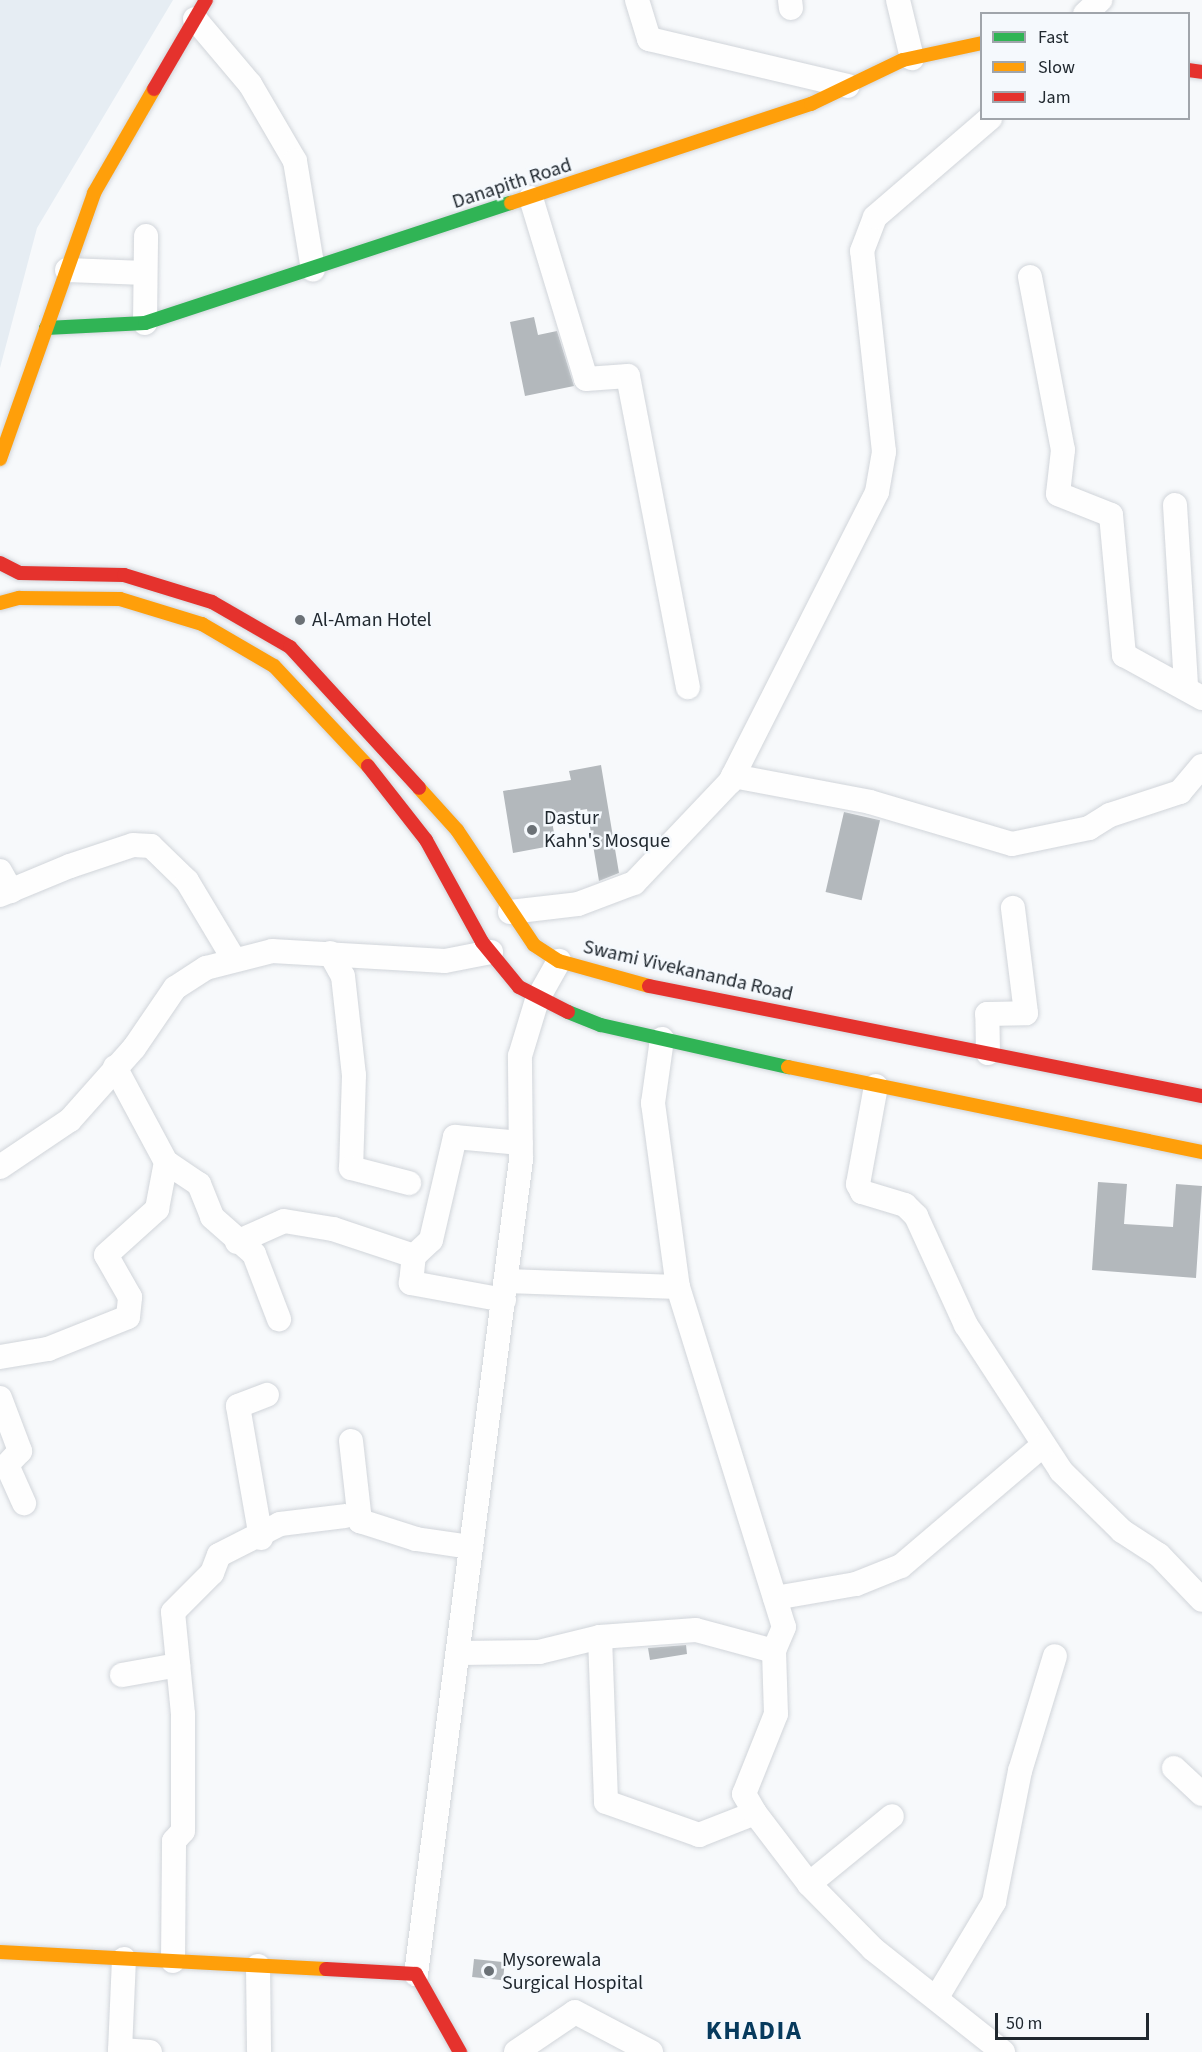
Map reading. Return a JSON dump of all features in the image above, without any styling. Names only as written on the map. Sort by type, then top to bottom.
[{"type":"main road","points":[[0,459],[94,193],[200,9]]},
{"type":"main road","name":"Danapith Road","points":[[46,328],[145,323],[313,270],[811,104],[912,58],[980,44]]},
{"type":"main road","name":"Swami Vivekananda Road","points":[[0,563],[20,573],[124,575],[212,602],[290,647],[457,830],[534,945],[559,961],[621,980],[1202,1096]]},
{"type":"main road","points":[[0,603],[19,598],[120,599],[202,624],[274,666],[320,720],[362,758],[426,840],[491,952],[519,987],[537,1000],[601,1025],[662,1039],[876,1086],[1202,1152]]},
{"type":"main road","points":[[0,1952],[416,1974],[460,2052]]},
{"type":"street","points":[[637,0],[649,39],[848,86]]},
{"type":"street","points":[[898,0],[912,58]]},
{"type":"street","points":[[1086,12],[1100,0]]},
{"type":"street","points":[[200,9],[250,84],[295,161],[313,270]]},
{"type":"street","points":[[510,912],[578,904],[634,884],[733,776],[877,492],[884,452],[862,251],[875,217],[988,120]]},
{"type":"street","points":[[531,198],[586,379],[628,376],[688,687]]},
{"type":"street","points":[[145,323],[146,236]]},
{"type":"street","points":[[67,270],[145,273]]},
{"type":"street","points":[[1030,277],[1063,450],[1058,494],[1111,515],[1124,655],[1194,693]]},
{"type":"street","points":[[1175,506],[1194,693]]},
{"type":"street","points":[[733,776],[870,802],[1012,844],[1089,828],[1110,815],[1180,792],[1202,766]]},
{"type":"street","points":[[4,886],[123,849],[151,846],[187,881],[233,958]]},
{"type":"street","points":[[988,1053],[987,1014],[1026,1013],[1013,908]]},
{"type":"street","points":[[0,1167],[70,1120],[115,1067],[175,988],[233,958],[272,951],[445,961],[491,952]]},
{"type":"street","points":[[330,953],[343,976],[354,1075],[351,1168],[409,1183]]},
{"type":"street","points":[[416,1974],[460,1653],[471,1547],[505,1290],[521,1143],[520,1056],[537,1000],[559,961]]},
{"type":"street","points":[[662,1039],[653,1103],[678,1287],[784,1627],[774,1651],[776,1714],[744,1794],[755,1814],[809,1884],[873,1949],[938,1997],[1003,2052]]},
{"type":"street","points":[[115,1067],[166,1162],[199,1184],[212,1217],[237,1242],[254,1254],[279,1319]]},
{"type":"street","points":[[876,1086],[858,1184],[871,1197],[905,1205],[916,1216],[966,1324],[1061,1471],[1122,1531],[1159,1555],[1202,1600]]},
{"type":"street","points":[[521,1143],[456,1137],[431,1240],[414,1256],[411,1283],[505,1290],[678,1287]]},
{"type":"street","points":[[0,1357],[48,1349],[128,1317],[130,1297],[106,1255],[158,1209],[166,1162]]},
{"type":"street","points":[[237,1242],[284,1221],[333,1229],[414,1256]]},
{"type":"street","points":[[261,1538],[238,1406],[267,1395]]},
{"type":"street","points":[[1,1402],[20,1451],[7,1465],[24,1503]]},
{"type":"street","points":[[351,1441],[360,1521],[416,1539],[471,1547]]},
{"type":"street","points":[[775,1598],[856,1584],[901,1566],[1043,1445]]},
{"type":"street","points":[[173,1961],[174,1840],[183,1831],[178,1665],[173,1612],[212,1573],[219,1555],[261,1538],[280,1524],[345,1516]]},
{"type":"street","points":[[460,1653],[539,1652],[600,1637],[696,1630],[774,1651]]},
{"type":"street","points":[[600,1637],[606,1802],[699,1835],[755,1814]]},
{"type":"street","points":[[938,1997],[994,1902],[1020,1771],[1055,1656]]},
{"type":"street","points":[[122,1675],[178,1665]]},
{"type":"street","points":[[1174,1767],[1202,1794]]},
{"type":"street","points":[[809,1884],[892,1816]]},
{"type":"street","points":[[124,1959],[120,2050],[150,2052]]},
{"type":"street","points":[[258,1966],[259,2052]]},
{"type":"street","points":[[516,2052],[575,2012],[651,2052]]},
{"type":"shaded area","points":[[0,0],[173,0],[37,228],[0,368]]},
{"type":"building","points":[[534,317],[538,335],[557,331],[574,386],[525,396],[510,322]]},
{"type":"building","name":"Dastur Kahn's Mosque","points":[[601,765],[619,873],[599,881],[587,809],[551,815],[556,845],[513,853],[503,791],[571,780],[569,771]]},
{"type":"building","points":[[844,812],[880,820],[862,900],[826,892]]},
{"type":"building","points":[[1098,1182],[1127,1184],[1124,1224],[1173,1227],[1176,1184],[1202,1186],[1196,1278],[1092,1270]]},
{"type":"building","points":[[686,1645],[687,1654],[650,1660],[648,1648]]},
{"type":"building","points":[[474,1959],[505,1962],[503,1980],[472,1977]]},
{"type":"traffic: fast","points":[[46,328],[145,323],[511,203]]},
{"type":"traffic: fast","points":[[568,1012],[601,1025],[788,1067]]},
{"type":"traffic: slow","points":[[511,203],[811,104],[903,60],[980,43]]},
{"type":"traffic: slow","points":[[0,459],[94,193],[154,89]]},
{"type":"traffic: slow","points":[[0,603],[19,598],[120,599],[202,624],[274,666],[368,766]]},
{"type":"traffic: slow","points":[[419,788],[457,830],[534,945],[559,961],[649,986]]},
{"type":"traffic: slow","points":[[788,1067],[1202,1152]]},
{"type":"traffic: slow","points":[[0,1952],[326,1969]]},
{"type":"traffic: jam","points":[[154,89],[206,0]]},
{"type":"traffic: jam","points":[[1190,70],[1202,72]]},
{"type":"traffic: jam","points":[[0,563],[20,573],[124,575],[212,602],[290,647],[419,788]]},
{"type":"traffic: jam","points":[[368,766],[426,840],[482,942],[519,987],[568,1012]]},
{"type":"traffic: jam","points":[[649,986],[1202,1096]]},
{"type":"traffic: jam","points":[[326,1969],[416,1974],[460,2052]]},
{"type":"place","name":"Al-Aman Hotel","points":[[300,620]]},
{"type":"place","name":"Dastur Kahn's Mosque","points":[[532,830]]},
{"type":"place","name":"Mysorewala Surgical Hospital","points":[[489,1971]]},
{"type":"district","name":"KHADIA","points":[[754,2031]]}]
